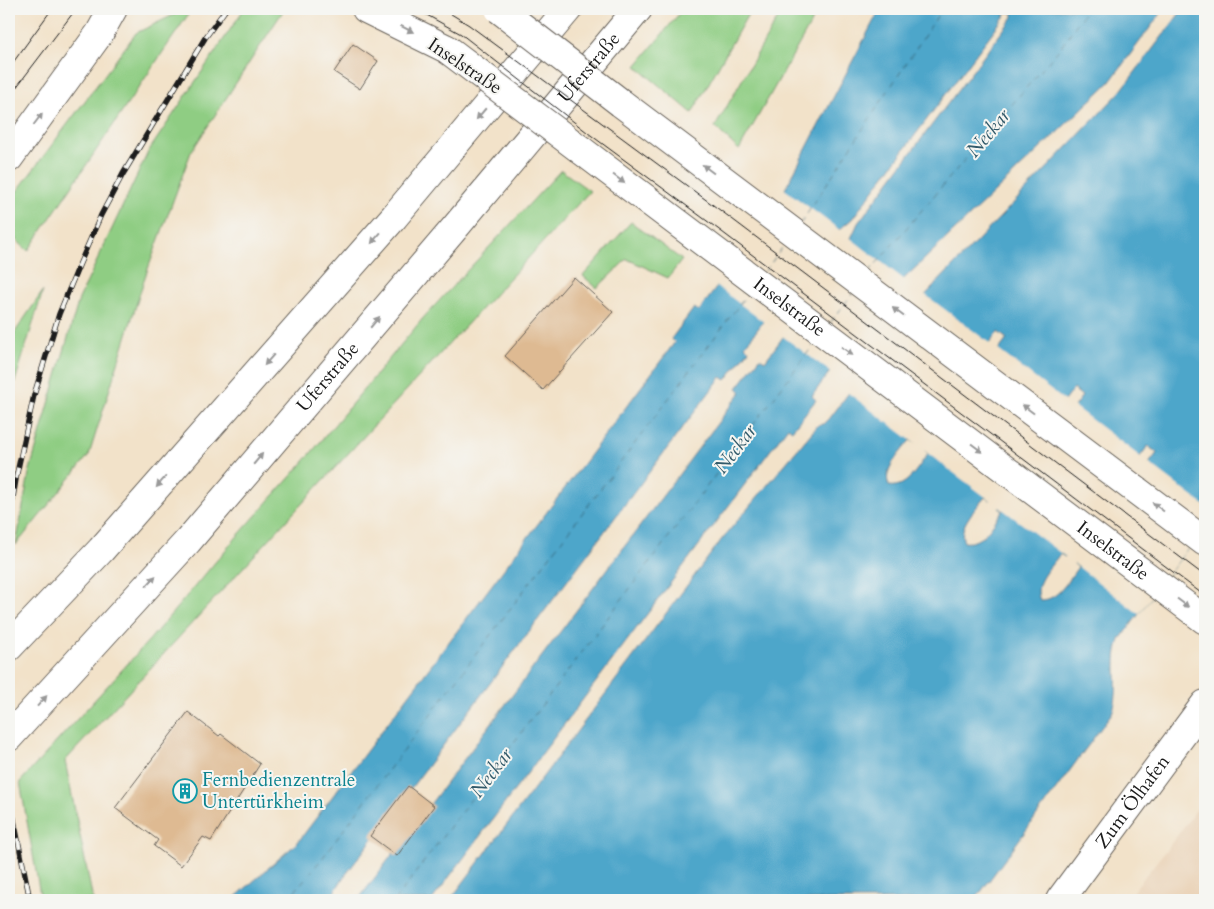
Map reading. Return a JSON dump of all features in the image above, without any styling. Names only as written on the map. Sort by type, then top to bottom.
[{"type":"main road","points":[[9,158],[99,34],[113,9]]},
{"type":"main road","points":[[99,34],[135,9]]},
{"type":"main road","name":"Inselstraße","points":[[366,9],[447,50],[1205,620]]},
{"type":"main road","points":[[499,9],[747,199],[1201,539]]},
{"type":"main road","points":[[9,647],[101,550],[394,218],[568,9]]},
{"type":"main road","name":"Uferstraße","points":[[9,737],[188,541],[638,9]]},
{"type":"main road","name":"Zum Ölhafen","points":[[1060,900],[1205,704]]},
{"type":"shaded area","points":[[1205,798],[1205,900],[1126,900],[1174,840]]},
{"type":"green space","points":[[186,9],[192,9],[28,251],[9,233],[9,202],[136,33]]},
{"type":"green space","points":[[244,9],[281,9],[283,11],[191,152],[145,277],[89,455],[16,545],[29,473],[79,299],[148,152]]},
{"type":"green space","points":[[683,9],[751,9],[692,113],[636,66]]},
{"type":"green space","points":[[783,9],[819,9],[739,150],[715,127]]},
{"type":"green space","points":[[561,170],[590,191],[65,761],[93,900],[41,900],[20,782],[151,638],[301,465],[424,317]]},
{"type":"green space","points":[[631,222],[682,260],[668,278],[627,259],[597,288],[583,276]]},
{"type":"green space","points":[[43,291],[9,401],[9,341]]},
{"type":"water","name":"Neckar","points":[[880,9],[1164,9],[1109,83],[887,295],[812,396],[816,400],[792,430],[788,427],[432,900],[358,900],[741,392],[737,388],[760,358],[765,361],[841,260],[858,223],[1013,17],[1013,12],[1007,13],[852,219],[821,245],[745,346],[749,350],[726,380],[721,377],[344,877],[329,900],[232,900],[298,842],[675,342],[671,339],[694,308],[699,311],[774,210]]},
{"type":"water","points":[[1183,9],[1205,9],[1205,525],[1121,638],[1116,656],[1116,694],[1112,713],[975,900],[450,900],[722,539],[818,425],[824,424],[830,418],[909,312],[1120,92]],"holes":[[[998,332],[1007,339],[924,450],[928,454],[912,476],[902,484],[889,486],[888,473],[894,461],[910,440],[915,443]],[[1073,389],[1082,396],[999,507],[1003,510],[987,532],[977,540],[964,542],[963,530],[968,518],[985,497],[990,500]],[[1148,446],[1157,453],[1074,564],[1078,567],[1066,583],[1052,597],[1040,600],[1038,594],[1040,581],[1060,554],[1065,557]]]},
{"type":"pier","points":[[783,188],[841,231],[823,247],[765,323],[715,285],[772,209]]},
{"type":"pier","points":[[849,237],[906,281],[889,297],[832,373],[781,335],[839,259]]},
{"type":"pier","points":[[923,293],[992,345],[917,445],[847,392],[907,310]]},
{"type":"pier","points":[[997,349],[1066,402],[991,501],[922,449]]},
{"type":"pier","points":[[1072,405],[1142,458],[1067,558],[997,505]]},
{"type":"pier","points":[[1147,462],[1205,506],[1205,525],[1139,614],[1072,562]]},
{"type":"building","points":[[353,44],[378,61],[360,89],[334,72]]},
{"type":"building","points":[[574,277],[613,312],[543,390],[505,356]]},
{"type":"building","name":"Fernbedienzentrale Untertürkheim","points":[[188,712],[260,764],[211,841],[203,837],[181,866],[154,846],[158,840],[115,808]]},
{"type":"building","points":[[408,786],[434,806],[397,856],[370,836]]},
{"type":"ferry route","points":[[801,223],[942,9]]},
{"type":"ferry route","points":[[869,272],[1061,47],[1087,9]]},
{"type":"ferry route","points":[[765,271],[785,244]]},
{"type":"ferry route","points":[[287,900],[321,860],[749,292]]},
{"type":"ferry route","points":[[831,322],[853,293]]},
{"type":"ferry route","points":[[395,900],[815,343]]},
{"type":"tram line","points":[[9,68],[52,9]]},
{"type":"tram line","points":[[9,97],[76,9]]},
{"type":"tram line","points":[[416,9],[461,34],[592,136],[1205,596]]},
{"type":"tram line","points":[[443,9],[469,25],[732,219],[1205,576]]},
{"type":"railway","points":[[9,522],[17,473],[34,395],[59,314],[80,263],[101,215],[123,174],[205,38],[226,9]]},
{"type":"railway","points":[[9,795],[30,900]]},
{"type":"place","name":"Fernbedienzentrale Untertürkheim","points":[[185,791]]}]
